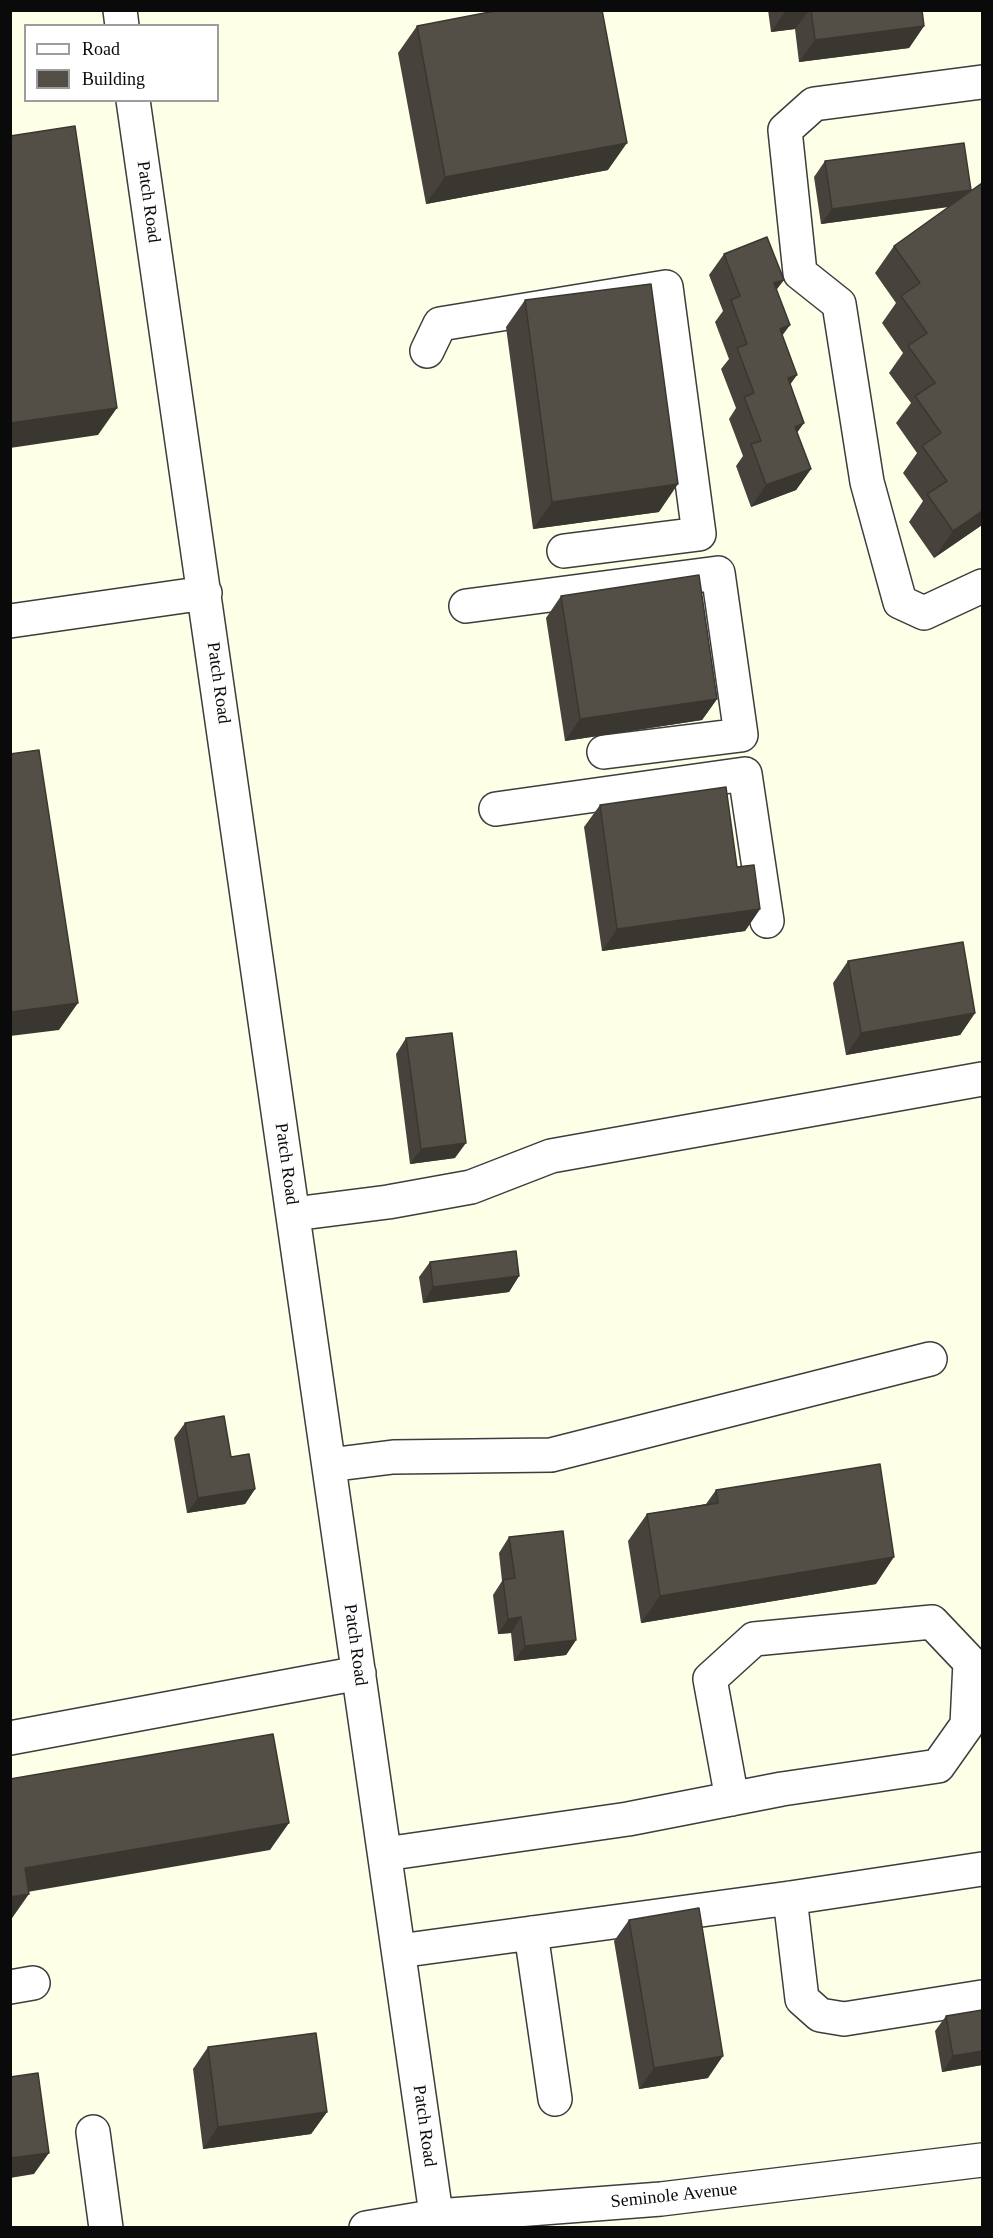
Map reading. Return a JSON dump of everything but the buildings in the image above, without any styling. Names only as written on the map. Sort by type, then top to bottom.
[{"type":"street","points":[[982,82],[814,104],[785,130],[800,273],[839,304],[867,482],[900,602],[924,613],[982,586]]},
{"type":"street","name":"Patch Road","points":[[133,102],[399,1951],[425,2223]]},
{"type":"street","points":[[427,351],[440,324],[666,287],[699,534],[564,551]]},
{"type":"street","points":[[466,606],[718,573],[741,735],[604,753]]},
{"type":"street","points":[[10,621],[205,593]]},
{"type":"street","points":[[496,809],[745,774],[767,921]]},
{"type":"street","points":[[294,1214],[388,1202],[471,1187],[551,1156],[982,1079]]},
{"type":"street","points":[[329,1465],[393,1457],[551,1455],[930,1359]]},
{"type":"street","points":[[385,1854],[628,1819],[732,1799],[938,1766],[967,1725],[970,1662],[932,1622],[754,1640],[710,1679],[732,1799]]},
{"type":"street","points":[[10,1738],[359,1673]]},
{"type":"street","points":[[399,1951],[790,1898],[982,1869]]},
{"type":"street","points":[[790,1898],[802,1999],[820,2015],[844,2019],[982,1997]]},
{"type":"street","points":[[531,1933],[555,2099]]},
{"type":"street","points":[[93,2132],[106,2228]]},
{"type":"street","name":"Seminole Avenue","points":[[366,2228],[660,2199],[982,2160]]}]
